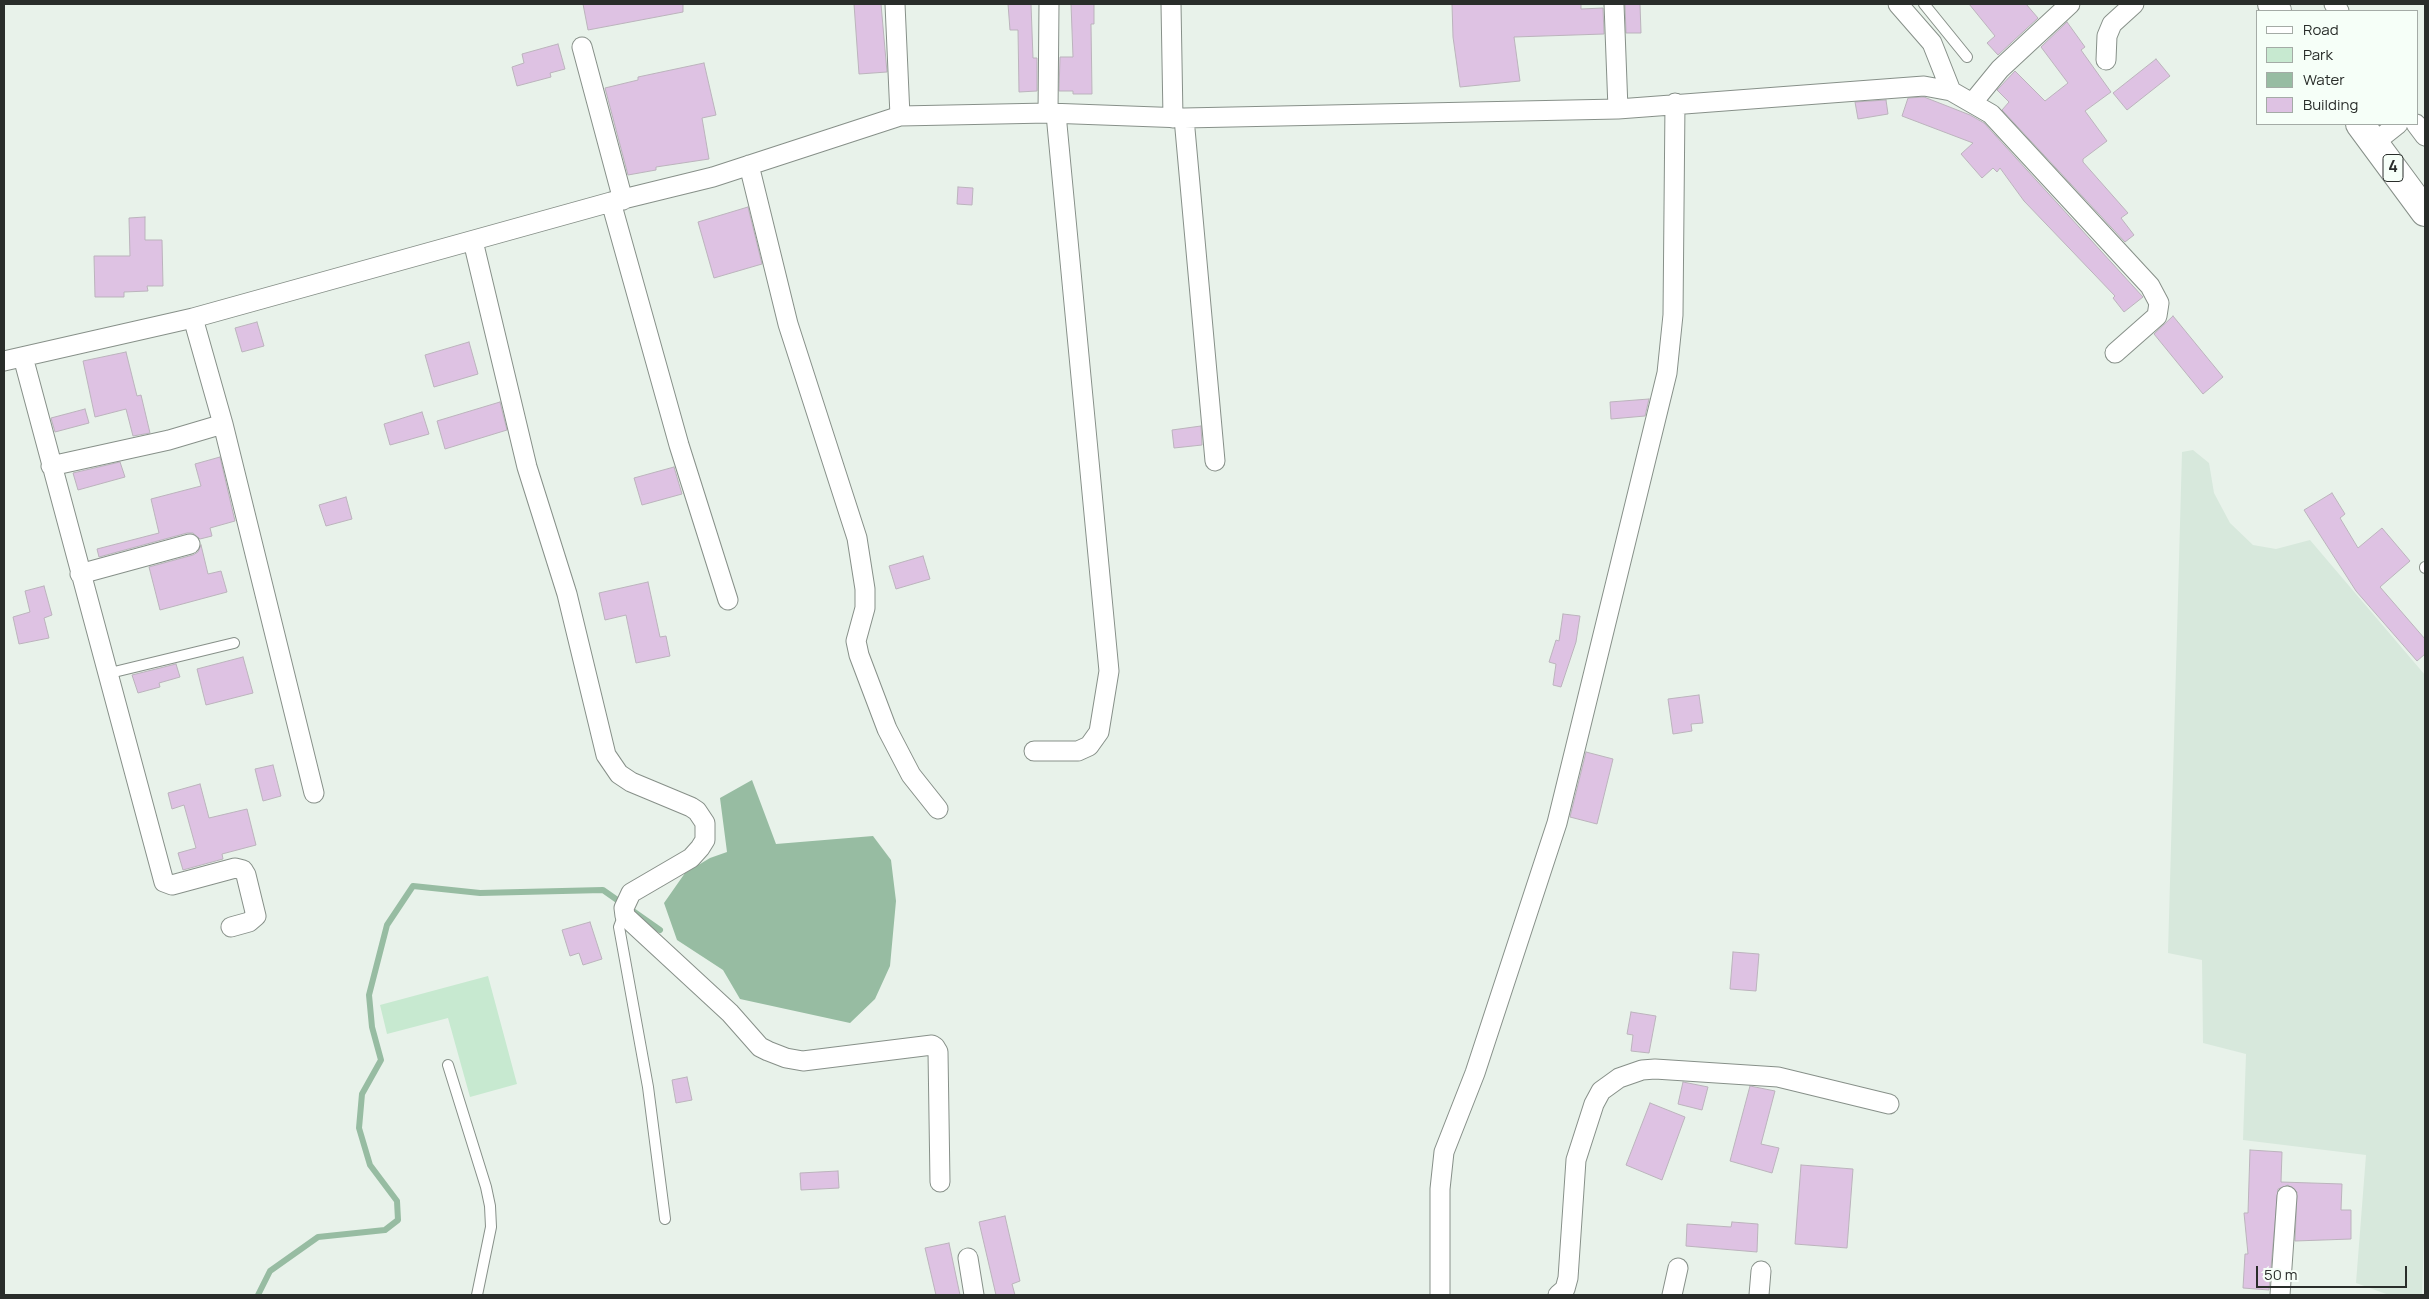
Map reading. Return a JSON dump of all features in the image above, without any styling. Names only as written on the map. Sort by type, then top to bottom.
[{"type":"highway","name":"4","points":[[2367,133],[2425,212]]},
{"type":"street","points":[[895,4],[900,116]]},
{"type":"street","points":[[1034,751],[1078,751],[1089,746],[1099,732],[1109,671],[1052,113],[1049,4]]},
{"type":"street","points":[[1171,4],[1178,118],[1215,461]]},
{"type":"street","points":[[1614,4],[1618,109]]},
{"type":"street","points":[[1898,4],[1932,43],[1951,91]]},
{"type":"street","points":[[1973,102],[2005,64],[2070,4]]},
{"type":"street","points":[[2106,60],[2107,36],[2112,24],[2134,4]]},
{"type":"street","points":[[582,47],[617,201],[679,445],[728,600]]},
{"type":"street","points":[[4,361],[193,318],[617,201],[713,177],[900,116],[1052,113],[1178,118],[1618,109],[1675,103],[1775,99],[1924,86],[1951,91],[1973,102],[2000,122],[2156,295],[2159,303],[2157,316],[2115,353]]},
{"type":"street","points":[[1440,1295],[1440,1189],[1444,1152],[1475,1073],[1557,823],[1667,373],[1673,315],[1675,103]]},
{"type":"street","points":[[2367,133],[2395,125]]},
{"type":"street","points":[[2417,125],[2425,136]]},
{"type":"street","points":[[749,165],[788,324],[859,547],[865,589],[865,608],[856,641],[859,655],[887,729],[911,775],[938,809]]},
{"type":"street","points":[[473,241],[527,467],[567,594],[606,755],[619,774],[631,782],[691,807],[697,811],[705,823],[704,840],[691,858],[636,890],[626,906],[760,1047],[768,1051],[786,1058],[803,1061],[932,1045],[935,1047],[938,1052],[940,1182]]},
{"type":"street","points":[[193,318],[223,424],[314,793]]},
{"type":"street","points":[[23,357],[80,574],[110,673],[164,882],[172,885],[235,868],[242,870],[246,875],[256,916],[249,922],[231,927]]},
{"type":"street","points":[[51,466],[169,440],[223,424]]},
{"type":"street","points":[[80,574],[190,544]]},
{"type":"street","points":[[1558,1295],[1565,1289],[1568,1278],[1576,1160],[1594,1104],[1601,1091],[1619,1078],[1636,1072],[1654,1069],[1778,1077],[1889,1104]]},
{"type":"street","points":[[2280,1295],[2287,1196]]},
{"type":"street","points":[[968,1258],[974,1295]]},
{"type":"street","points":[[1672,1295],[1678,1268]]},
{"type":"street","points":[[1759,1295],[1761,1271]]},
{"type":"lane","points":[[1924,4],[1967,57]]},
{"type":"lane","points":[[110,673],[234,644]]},
{"type":"lane","points":[[626,906],[619,927],[648,1087],[665,1219]]},
{"type":"lane","points":[[448,1065],[486,1187],[490,1206],[491,1227],[476,1295]]},
{"type":"shaded area","points":[[2193,450],[2209,463],[2214,493],[2230,523],[2253,545],[2276,549],[2310,540],[2425,675],[2425,1208],[2422,1295],[2389,1295],[2356,1283],[2366,1155],[2243,1140],[2246,1054],[2203,1043],[2202,960],[2168,953],[2182,452]]},
{"type":"green space","points":[[488,976],[517,1084],[470,1097],[448,1018],[387,1034],[380,1005]]},
{"type":"water","points":[[752,780],[776,844],[873,836],[891,860],[896,901],[890,966],[875,999],[850,1023],[740,999],[723,970],[677,940],[664,903],[685,873],[710,858],[727,852],[720,798]]},
{"type":"building","points":[[583,4],[683,4],[683,12],[588,30]]},
{"type":"building","points":[[854,4],[881,4],[887,72],[859,74]]},
{"type":"building","points":[[1008,4],[1031,4],[1033,58],[1037,58],[1037,91],[1019,92],[1018,30],[1010,30]]},
{"type":"building","points":[[1071,4],[1094,4],[1094,24],[1091,24],[1092,94],[1073,94],[1073,91],[1059,91],[1060,57],[1073,57]]},
{"type":"building","points":[[1452,4],[1581,4],[1581,9],[1603,8],[1604,34],[1514,37],[1520,81],[1460,87],[1453,37]]},
{"type":"building","points":[[1625,4],[1640,4],[1641,33],[1626,33]]},
{"type":"building","points":[[1969,4],[2026,4],[2038,18],[1998,55],[1987,43],[1995,36]]},
{"type":"building","points":[[2067,22],[2085,47],[2081,50],[2111,92],[2085,111],[2107,141],[2083,159],[2083,162],[2128,213],[2121,218],[2134,235],[2125,242],[2002,110],[2009,102],[1997,90],[2015,71],[2045,101],[2068,83],[2041,47]]},
{"type":"building","points":[[558,44],[565,69],[550,73],[551,77],[517,86],[512,67],[524,63],[522,54]]},
{"type":"building","points":[[2156,59],[2170,76],[2127,110],[2113,93]]},
{"type":"building","points":[[704,63],[716,115],[702,118],[709,159],[656,167],[656,170],[628,175],[605,88],[638,80],[638,77]]},
{"type":"building","points":[[1924,97],[1970,115],[1984,123],[2143,297],[2124,312],[2113,298],[2115,296],[2024,201],[2000,168],[1997,172],[1993,168],[1982,178],[1961,154],[1973,143],[1902,116],[1908,98]]},
{"type":"building","points":[[1886,100],[1888,114],[1858,119],[1855,102]]},
{"type":"building","points":[[958,187],[973,188],[972,205],[957,204]]},
{"type":"building","points":[[748,207],[762,264],[714,278],[698,222]]},
{"type":"building","points":[[145,217],[145,240],[162,240],[163,286],[147,286],[148,291],[124,292],[124,297],[95,297],[94,256],[130,256],[129,218]]},
{"type":"building","points":[[2173,316],[2223,377],[2203,394],[2154,334]]},
{"type":"building","points":[[257,322],[264,346],[242,352],[235,328]]},
{"type":"building","points":[[469,342],[478,374],[434,387],[425,355]]},
{"type":"building","points":[[126,352],[137,396],[141,395],[150,433],[133,436],[126,409],[95,417],[83,361]]},
{"type":"building","points":[[1649,399],[1645,416],[1611,419],[1610,402]]},
{"type":"building","points":[[500,402],[507,430],[445,449],[437,421]]},
{"type":"building","points":[[85,409],[89,423],[55,432],[51,418]]},
{"type":"building","points":[[422,412],[429,434],[390,445],[384,424]]},
{"type":"building","points":[[1201,426],[1202,445],[1174,448],[1172,430]]},
{"type":"building","points":[[220,457],[235,521],[210,528],[212,536],[200,539],[193,533],[187,533],[99,557],[97,549],[159,533],[151,499],[201,486],[195,464]]},
{"type":"building","points":[[120,462],[125,477],[78,490],[73,473]]},
{"type":"building","points":[[674,467],[682,494],[642,505],[634,478]]},
{"type":"building","points":[[2332,493],[2345,514],[2340,518],[2358,548],[2382,528],[2410,561],[2380,587],[2425,639],[2425,654],[2417,661],[2356,591],[2304,510]]},
{"type":"building","points":[[346,497],[352,519],[326,526],[319,505]]},
{"type":"building","points":[[201,545],[208,574],[221,571],[227,592],[160,610],[149,567],[193,555],[198,552]]},
{"type":"building","points":[[923,556],[930,579],[896,589],[889,566]]},
{"type":"building","points":[[648,582],[660,637],[666,636],[670,656],[636,663],[626,615],[605,620],[599,593]]},
{"type":"building","points":[[44,586],[52,615],[44,618],[49,638],[19,644],[13,617],[30,612],[25,591]]},
{"type":"building","points":[[1563,614],[1580,616],[1576,642],[1561,687],[1553,685],[1556,664],[1549,662],[1556,640],[1559,641]]},
{"type":"building","points":[[243,657],[253,693],[206,705],[197,669]]},
{"type":"building","points":[[176,664],[180,677],[159,683],[160,687],[138,693],[132,675]]},
{"type":"building","points":[[1699,695],[1703,723],[1691,724],[1692,731],[1673,734],[1668,699]]},
{"type":"building","points":[[1586,752],[1613,759],[1597,824],[1570,817]]},
{"type":"building","points":[[273,765],[281,796],[263,801],[255,769]]},
{"type":"building","points":[[200,784],[209,818],[247,809],[256,845],[222,854],[223,859],[183,870],[178,853],[196,848],[184,805],[172,809],[168,793]]},
{"type":"building","points":[[590,922],[602,959],[583,965],[579,953],[570,956],[562,930]]},
{"type":"building","points":[[1733,952],[1759,954],[1756,991],[1730,989]]},
{"type":"building","points":[[1631,1012],[1656,1016],[1649,1053],[1631,1051],[1633,1035],[1627,1034]]},
{"type":"building","points":[[687,1077],[692,1100],[676,1103],[672,1080]]},
{"type":"building","points":[[1683,1082],[1708,1087],[1702,1110],[1678,1104]]},
{"type":"building","points":[[1750,1086],[1775,1091],[1761,1144],[1779,1148],[1772,1173],[1730,1161]]},
{"type":"building","points":[[1650,1103],[1685,1117],[1662,1180],[1626,1165]]},
{"type":"building","points":[[2250,1150],[2282,1152],[2281,1182],[2342,1184],[2341,1210],[2351,1210],[2351,1239],[2295,1241],[2297,1192],[2288,1185],[2278,1189],[2269,1290],[2243,1288],[2245,1254],[2248,1254],[2244,1213],[2248,1213]]},
{"type":"building","points":[[1801,1165],[1853,1169],[1847,1248],[1795,1244]]},
{"type":"building","points":[[838,1171],[839,1188],[801,1190],[800,1173]]},
{"type":"building","points":[[1005,1216],[1020,1281],[1012,1284],[1015,1295],[996,1295],[979,1222]]},
{"type":"building","points":[[1732,1222],[1758,1224],[1757,1252],[1686,1246],[1687,1224],[1731,1227]]},
{"type":"building","points":[[949,1243],[960,1295],[936,1295],[925,1248]]},
{"type":"waterway","points":[[258,1295],[270,1271],[318,1237],[385,1230],[398,1220],[397,1201],[370,1165],[359,1128],[362,1094],[381,1060],[372,1027],[369,995],[387,925],[413,886],[480,893],[603,890],[660,930]]}]
